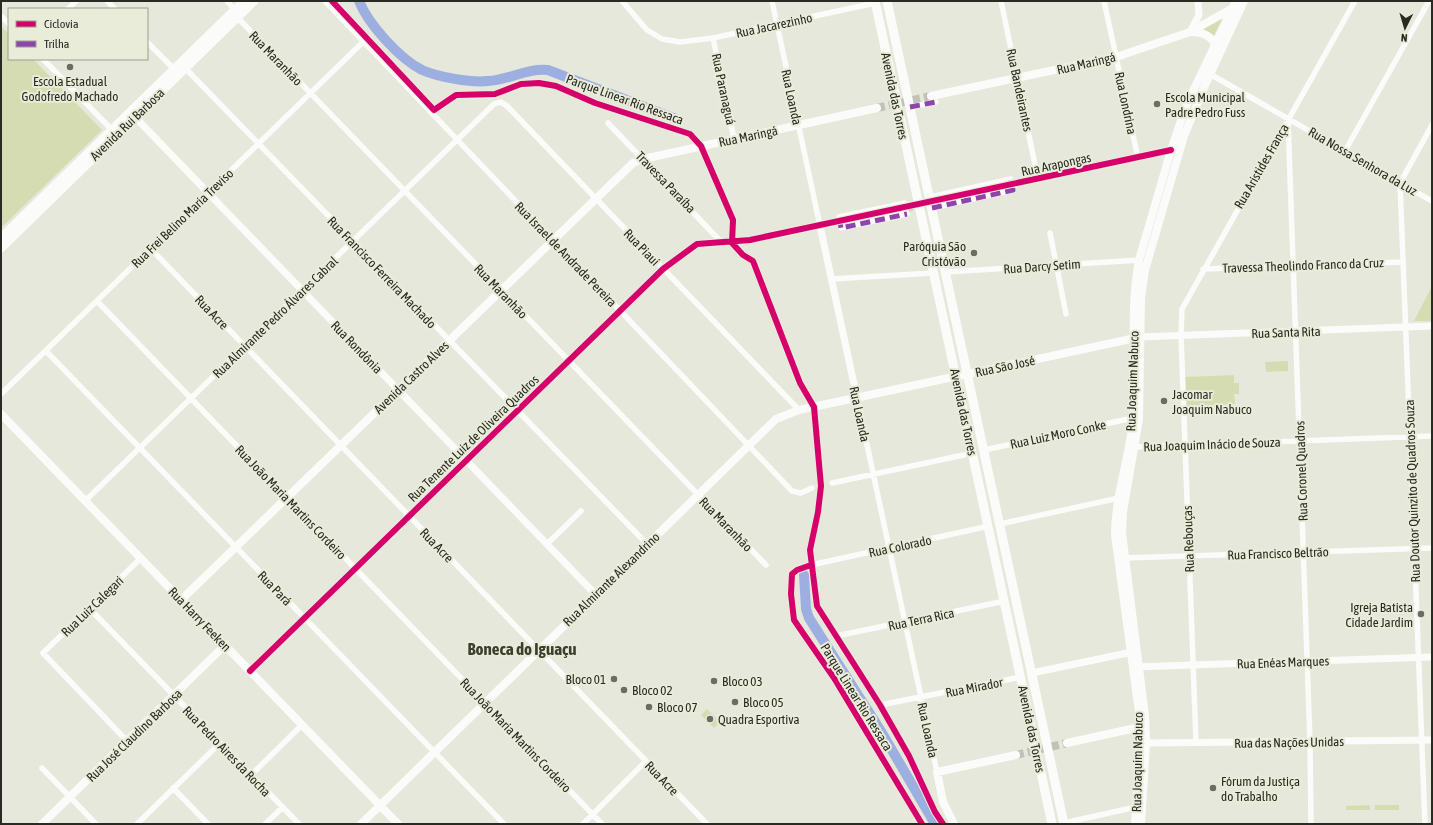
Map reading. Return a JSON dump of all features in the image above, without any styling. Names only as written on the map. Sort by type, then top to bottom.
[{"type":"main road","name":"Avenida Rui Barbosa","points":[[1,248],[185,69],[236,14],[244,1]]},
{"type":"main road","name":"Avenida Rui Barbosa","points":[[1,238],[175,69],[236,14],[254,1]]},
{"type":"main road","name":"Avenida das Torres","points":[[887,1],[1064,823]]},
{"type":"main road","name":"Rua Joaquim Nabuco","points":[[1141,824],[1144,702],[1137,667],[1132,652],[1116,546],[1115,524],[1133,418],[1137,338],[1141,297],[1145,270],[1180,148],[1210,74],[1244,1]]},
{"type":"main road","name":"Avenida das Torres","points":[[875,2],[1022,677],[1052,824]]},
{"type":"main road","name":"Rua Maringá","points":[[933,99],[1017,78],[1116,57],[1190,32],[1235,5]]},
{"type":"main road","name":"Rua Joaquim Nabuco","points":[[1135,824],[1143,743],[1140,727],[1137,667],[1122,533],[1123,512],[1139,419],[1135,287],[1139,260],[1171,150],[1192,91],[1235,5]]},
{"type":"main road","points":[[1190,32],[1206,34],[1215,44],[1217,59]]},
{"type":"main road","name":"Rua Maringá","points":[[643,159],[877,108]]},
{"type":"main road","points":[[1171,150],[1180,148]]},
{"type":"main road","name":"Avenida Castro Alves","points":[[181,600],[630,166],[643,159]]},
{"type":"main road","name":"Rua São José","points":[[799,410],[1137,338]]},
{"type":"main road","name":"Rua Almirante Alexandrino","points":[[361,824],[748,445],[776,419],[799,410]]},
{"type":"main road","name":"Rua Harry Feeken","points":[[1,414],[398,824]]},
{"type":"main road","name":"Rua José Claudino Barbosa","points":[[42,824],[225,645]]},
{"type":"main road","points":[[1067,743],[1140,727]]},
{"type":"main road","points":[[937,772],[1016,754]]},
{"type":"main road","name":"Rua Loanda","points":[[937,772],[943,802],[954,824]]},
{"type":"street","name":"Rua Maranhão","points":[[227,1],[236,14],[310,93],[766,565]]},
{"type":"street","name":"Rua Israel de Andrade Pereira","points":[[325,1],[792,491],[801,493],[812,488]]},
{"type":"street","name":"Rua Jacarezinho","points":[[622,1],[647,30],[662,39],[688,42],[713,38],[875,2]]},
{"type":"street","name":"Rua Loanda","points":[[772,1],[937,772]]},
{"type":"street","name":"Rua Bandeirantes","points":[[1001,1],[1038,179]]},
{"type":"street","name":"Rua Londrina","points":[[1104,1],[1138,158]]},
{"type":"street","points":[[1190,32],[1198,20],[1198,1]]},
{"type":"street","name":"Rua Aristides França","points":[[1180,335],[1181,315],[1184,302],[1355,1]]},
{"type":"street","points":[[1344,151],[1429,1]]},
{"type":"street","name":"Rua Paranaguá","points":[[713,38],[734,139]]},
{"type":"street","name":"Rua Frei Belino Maria Treviso","points":[[1,394],[364,42]]},
{"type":"street","points":[[148,43],[175,69],[185,69]]},
{"type":"street","points":[[44,60],[112,130]]},
{"type":"street","name":"Rua Francisco Ferreira Machado","points":[[185,69],[647,544]]},
{"type":"street","name":"Rua Nossa Senhora da Luz","points":[[1210,74],[1432,201]]},
{"type":"street","points":[[910,107],[933,99]]},
{"type":"street","name":"Rua Almirante Pedro Álvares Cabral","points":[[85,501],[494,104],[500,102]]},
{"type":"street","name":"Rua Piauí","points":[[500,102],[506,105],[799,410]]},
{"type":"street","name":"Rua Rondônia","points":[[135,117],[595,594]]},
{"type":"street","name":"Rua Coronel Quadros","points":[[1288,119],[1304,552],[1311,824]]},
{"type":"street","name":"Travessa Paraíba","points":[[608,123],[722,243]]},
{"type":"street","points":[[1400,182],[1432,125]]},
{"type":"street","name":"Rua Arapongas","points":[[946,199],[1171,150]]},
{"type":"street","name":"Rua Arapongas","points":[[930,197],[1011,180],[1013,190],[932,208]]},
{"type":"street","name":"Rua Doutor Quinzito de Quadros Souza","points":[[1400,182],[1425,824]]},
{"type":"street","points":[[722,243],[750,240],[906,208]]},
{"type":"street","points":[[1050,233],[1066,314]]},
{"type":"street","name":"Rua Tenente Luiz de Oliveira Quadros","points":[[250,671],[663,269],[697,244],[722,243]]},
{"type":"street","name":"Rua Acre","points":[[151,249],[707,824]]},
{"type":"street","name":"Rua Darcy Setim","points":[[946,272],[1139,260]]},
{"type":"street","name":"Travessa Theolindo Franco da Cruz","points":[[1203,269],[1403,262]]},
{"type":"street","points":[[832,279],[934,273]]},
{"type":"street","name":"Rua João Maria Martins Cordeiro","points":[[97,301],[602,824]]},
{"type":"street","name":"Rua Santa Rita","points":[[1137,338],[1180,335],[1432,326]]},
{"type":"street","name":"Rua Rebouças","points":[[1180,335],[1196,743]]},
{"type":"street","name":"Rua Pará","points":[[46,351],[504,824]]},
{"type":"street","name":"Rua Luiz Moro Conke","points":[[984,450],[1133,418]]},
{"type":"street","name":"Rua Joaquim Inácio de Souza","points":[[1135,447],[1432,436]]},
{"type":"street","points":[[832,483],[973,453]]},
{"type":"street","points":[[1000,524],[1119,498]]},
{"type":"street","points":[[547,544],[582,511]]},
{"type":"street","name":"Rua Colorado","points":[[811,565],[989,526]]},
{"type":"street","name":"Rua Francisco Beltrão","points":[[1124,558],[1432,548]]},
{"type":"street","name":"Rua Luiz Calegari","points":[[127,741],[43,653],[141,558]]},
{"type":"street","name":"Rua Terra Rica","points":[[836,636],[1005,601]]},
{"type":"street","name":"Rua Pedro Aires da Rocha","points":[[89,608],[299,824]]},
{"type":"street","points":[[1032,673],[1132,652]]},
{"type":"street","name":"Rua Enéas Marques","points":[[1137,667],[1432,657]]},
{"type":"street","name":"Rua Mirador","points":[[880,706],[1022,677]]},
{"type":"street","points":[[251,775],[302,725]]},
{"type":"street","name":"Rua das Nações Unidas","points":[[1143,743],[1432,740]]},
{"type":"street","points":[[137,824],[220,743]]},
{"type":"street","points":[[583,824],[646,761]]},
{"type":"street","points":[[42,768],[96,824]]},
{"type":"street","points":[[173,788],[208,824]]},
{"type":"street","points":[[265,824],[282,807]]},
{"type":"street","points":[[1064,823],[1136,807]]},
{"type":"green space","points":[[1223,17],[1213,37],[1202,28]]},
{"type":"green space","points":[[1,26],[8,33],[8,60],[34,60],[102,130],[4,225],[1,226]]},
{"type":"green space","points":[[1432,286],[1432,321],[1414,321]]},
{"type":"green space","points":[[1288,361],[1288,371],[1266,372],[1265,362]]},
{"type":"green space","points":[[1234,375],[1234,383],[1239,383],[1239,394],[1234,394],[1235,404],[1186,407],[1185,377]]},
{"type":"green space","name":"Quadra Esportiva","points":[[707,709],[720,722],[714,728],[701,715]]},
{"type":"green space","points":[[1370,805],[1370,810],[1346,810],[1346,806]]},
{"type":"green space","points":[[1375,805],[1399,805],[1399,810],[1375,810]]},
{"type":"waterway","points":[[359,1],[363,10],[386,40],[413,65],[429,73],[455,79],[481,81],[503,79],[525,72],[548,70],[676,119]]},
{"type":"waterway","points":[[804,575],[806,609],[809,618],[882,733],[935,824]]},
{"type":"tunnel","points":[[877,108],[931,96]]},
{"type":"tunnel","points":[[906,208],[946,199]]},
{"type":"tunnel","points":[[1016,755],[1067,743]]},
{"type":"marked path","points":[[910,107],[936,102]]},
{"type":"marked path","points":[[932,208],[1013,190],[1011,180]]},
{"type":"marked path","points":[[839,218],[841,228],[907,214]]},
{"type":"cycle path","name":"Parque Linear Rio Ressaca","points":[[332,1],[434,110],[456,95],[495,94],[521,84],[539,83],[556,86],[595,103],[690,134],[701,146],[733,220],[732,243],[743,255],[753,261],[800,383],[814,407],[821,486],[818,512],[810,550],[817,606],[880,705],[909,756],[935,812],[943,824]]},
{"type":"cycle path","points":[[250,671],[663,269],[697,244],[750,240],[1171,150]]},
{"type":"cycle path","name":"Parque Linear Rio Ressaca","points":[[811,565],[797,570],[792,574],[791,594],[794,620],[834,678],[922,824]]},
{"type":"place","name":"Escola Estadual Godofredo Machado","points":[[70,67]]},
{"type":"place","name":"Escola Municipal Padre Pedro Fuss","points":[[1157,104]]},
{"type":"place","name":"Paróquia São Cristóvão","points":[[974,253]]},
{"type":"place","name":"Jacomar Joaquim Nabuco","points":[[1164,401]]},
{"type":"place","name":"Igreja Batista Cidade Jardim","points":[[1421,614]]},
{"type":"place","name":"Bloco 01","points":[[614,679]]},
{"type":"place","name":"Bloco 03","points":[[714,681]]},
{"type":"place","name":"Bloco 02","points":[[624,690]]},
{"type":"place","name":"Bloco 05","points":[[735,702]]},
{"type":"place","name":"Bloco 07","points":[[649,707]]},
{"type":"place","name":"Quadra Esportiva","points":[[710,719]]},
{"type":"place","name":"Fórum da Justiça do Trabalho","points":[[1213,788]]},
{"type":"district","name":"Boneca do Iguaçu","points":[[522,649]]}]
